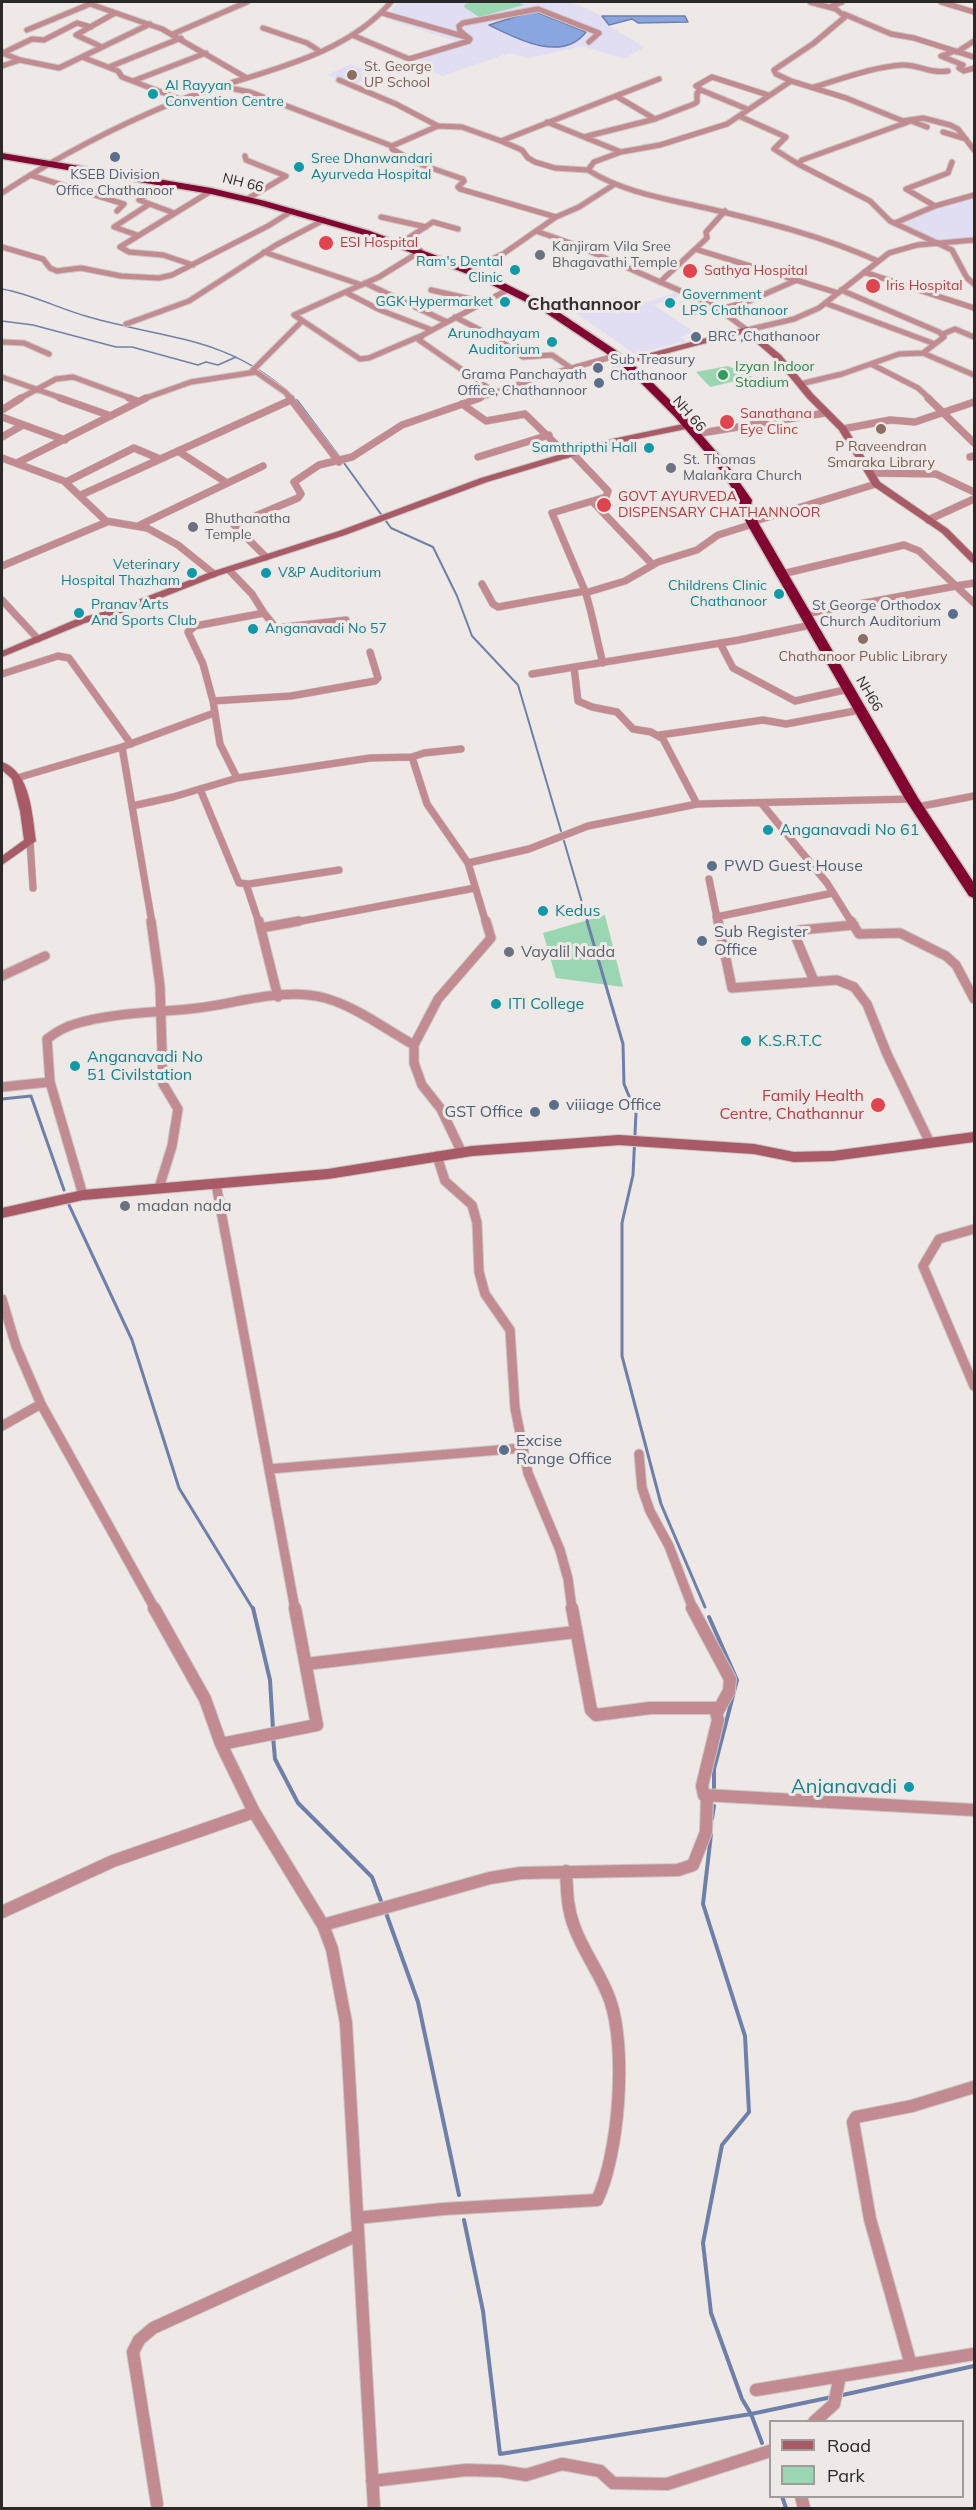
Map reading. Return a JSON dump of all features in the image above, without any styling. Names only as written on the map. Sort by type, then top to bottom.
[{"type":"highway","name":"NH 66","points":[[2,154],[165,180],[179,185]]},
{"type":"highway","name":"NH 66","points":[[48,162],[160,184],[211,191],[292,211],[421,251],[509,289],[534,303],[615,360],[688,429],[737,501],[745,506]]},
{"type":"highway","name":"NH66","points":[[745,506],[752,523],[914,803],[975,893]]},
{"type":"street","points":[[173,34],[247,2]]},
{"type":"street","points":[[2,193],[48,162],[132,120],[218,86],[273,69],[352,35],[382,13],[391,2]]},
{"type":"street","points":[[810,2],[831,7],[887,32],[975,57]]},
{"type":"street","points":[[831,7],[842,2]]},
{"type":"street","points":[[941,2],[975,12]]},
{"type":"street","points":[[27,30],[91,3],[173,34],[245,77]]},
{"type":"street","points":[[352,35],[409,59],[467,42],[470,40],[459,28],[463,23],[538,9],[596,31],[598,33],[589,42]]},
{"type":"street","points":[[102,47],[76,37],[116,13]]},
{"type":"street","points":[[382,13],[446,33],[467,37]]},
{"type":"street","points":[[844,14],[844,19],[774,70],[776,74],[927,127]]},
{"type":"street","points":[[2,53],[33,39],[44,40],[77,23],[91,27]]},
{"type":"street","points":[[2,53],[20,60],[58,68],[150,24]]},
{"type":"street","points":[[263,28],[307,43],[318,50]]},
{"type":"street","points":[[109,67],[181,38]]},
{"type":"street","points":[[975,41],[941,56],[963,65],[961,70],[975,68]]},
{"type":"street","points":[[133,81],[206,53]]},
{"type":"street","points":[[82,57],[120,72],[122,77],[182,100]]},
{"type":"street","points":[[2,66],[20,60]]},
{"type":"street","points":[[813,87],[865,72],[905,65],[929,73],[948,71]]},
{"type":"street","points":[[747,109],[696,86],[713,77],[768,95]]},
{"type":"street","points":[[501,141],[659,79]]},
{"type":"street","points":[[339,80],[396,104],[438,126],[462,127],[501,141],[522,150],[528,158],[535,162],[561,169],[588,170],[596,176],[615,183],[676,201],[807,232],[878,261]]},
{"type":"street","points":[[588,170],[589,165],[594,162],[621,152],[660,145],[721,126],[792,81]]},
{"type":"street","points":[[218,86],[260,95],[392,146],[392,149],[417,163],[463,179],[458,187],[461,189],[556,218]]},
{"type":"street","points":[[584,137],[655,118],[696,103],[697,93],[701,90]]},
{"type":"street","points":[[616,96],[655,118]]},
{"type":"street","points":[[739,116],[784,136],[786,138],[774,148],[798,164],[870,201],[885,218],[894,224],[941,243],[952,250],[969,281],[975,284]]},
{"type":"street","points":[[798,164],[802,160],[910,121],[925,118],[950,124],[958,129],[975,150]]},
{"type":"street","points":[[547,122],[621,152]]},
{"type":"street","points":[[392,146],[438,126]]},
{"type":"street","points":[[943,132],[966,139]]},
{"type":"street","points":[[245,156],[246,160],[286,176],[247,199]]},
{"type":"street","points":[[935,206],[906,189],[948,173],[952,162]]},
{"type":"street","points":[[30,175],[124,204],[117,211]]},
{"type":"street","points":[[468,270],[503,254],[556,218],[579,207],[615,183]]},
{"type":"street","points":[[160,184],[139,199],[148,205],[174,213]]},
{"type":"street","points":[[193,265],[163,255],[129,252],[120,248],[137,235],[211,191]]},
{"type":"street","points":[[894,224],[935,206],[975,195]]},
{"type":"street","points":[[137,235],[114,227],[148,205]]},
{"type":"street","points":[[2,247],[43,259],[50,268],[57,271],[81,268],[121,276],[159,278],[172,275],[193,265],[292,211]]},
{"type":"street","points":[[660,282],[707,238],[706,232],[725,211]]},
{"type":"street","points":[[381,217],[426,227]]},
{"type":"street","points":[[126,324],[189,301],[264,252],[324,220]]},
{"type":"street","points":[[399,244],[435,222],[458,229]]},
{"type":"street","points":[[536,231],[721,309],[778,357],[825,413],[843,429],[876,484],[945,531],[975,560]]},
{"type":"street","points":[[266,557],[234,525],[298,498],[301,494],[294,480],[319,465],[352,458],[399,426],[494,392],[571,368],[794,319],[825,303],[878,261],[902,247],[975,240]]},
{"type":"street","points":[[695,249],[839,292],[943,334],[955,329],[975,337]]},
{"type":"street","points":[[421,251],[347,293],[295,314],[349,353],[364,359],[423,335],[509,289]]},
{"type":"street","points":[[264,252],[364,284],[447,322]]},
{"type":"street","points":[[864,272],[975,308]]},
{"type":"street","points":[[721,309],[749,301],[797,280]]},
{"type":"street","points":[[431,290],[484,302]]},
{"type":"street","points":[[347,293],[432,330]]},
{"type":"street","points":[[825,303],[935,344]]},
{"type":"street","points":[[455,317],[498,339],[523,357],[552,355],[571,368]]},
{"type":"street","points":[[251,372],[302,321]]},
{"type":"street","points":[[923,353],[944,337],[943,334]]},
{"type":"street","points":[[423,335],[419,339],[421,343],[494,392]]},
{"type":"street","points":[[2,342],[24,343],[49,354]]},
{"type":"street","points":[[800,384],[842,374],[899,354],[923,353],[975,375]]},
{"type":"street","points":[[872,364],[918,388],[945,411],[975,443]]},
{"type":"street","points":[[17,463],[137,401],[191,382],[251,372],[258,372],[269,379],[291,400],[339,462]]},
{"type":"street","points":[[2,410],[55,379],[69,376],[137,401]]},
{"type":"street","points":[[2,377],[111,416]]},
{"type":"street","points":[[81,495],[291,400]]},
{"type":"street","points":[[843,429],[890,420],[915,422],[975,402]]},
{"type":"street","points":[[462,404],[486,421],[525,414],[608,491],[606,497],[552,513],[595,620],[595,633],[603,663]]},
{"type":"street","points":[[2,654],[81,621],[121,610],[214,574],[377,520],[450,492],[570,454],[615,441],[688,429],[825,413]]},
{"type":"street","points":[[2,417],[65,440]]},
{"type":"street","points":[[2,437],[23,425]]},
{"type":"street","points":[[478,457],[549,435]]},
{"type":"street","points":[[66,482],[134,448],[160,459]]},
{"type":"street","points":[[178,451],[227,483]]},
{"type":"street","points":[[2,458],[66,482],[107,522]]},
{"type":"street","points":[[140,525],[263,466]]},
{"type":"street","points":[[870,473],[936,474],[975,492]]},
{"type":"street","points":[[482,584],[493,604],[498,607],[585,592],[626,581],[653,565],[697,550],[718,535],[876,484]]},
{"type":"street","points":[[928,520],[975,499]]},
{"type":"street","points":[[593,502],[653,565]]},
{"type":"street","points":[[2,566],[107,522],[140,525],[178,545],[214,574]]},
{"type":"street","points":[[782,574],[904,545],[919,551],[975,603]]},
{"type":"street","points":[[229,570],[252,594],[276,628],[346,620]]},
{"type":"street","points":[[532,674],[720,643],[808,620],[975,583]]},
{"type":"street","points":[[2,600],[38,639]]},
{"type":"street","points":[[237,778],[220,744],[213,701],[203,664],[188,630],[195,626],[264,613]]},
{"type":"street","points":[[720,643],[735,670],[780,692],[789,700],[795,701],[849,689]]},
{"type":"street","points":[[213,701],[291,696],[375,681],[378,678],[370,652]]},
{"type":"street","points":[[2,674],[57,657],[69,658],[97,694],[127,745],[132,806],[151,918],[161,1012],[163,1084],[178,1108],[172,1146],[159,1188]]},
{"type":"street","points":[[573,667],[578,701],[591,707],[617,712],[633,729],[660,735],[763,720],[786,724],[860,710]]},
{"type":"street","points":[[17,778],[127,745],[214,713]]},
{"type":"street","points":[[660,735],[697,804]]},
{"type":"street","points":[[132,806],[237,778],[370,758],[412,757],[424,753],[461,749]]},
{"type":"street","points":[[412,757],[427,804],[468,863],[491,938],[438,999],[414,1045],[414,1063],[422,1084],[441,1109],[462,1153]]},
{"type":"street","points":[[2,765],[17,778],[26,811],[33,888]]},
{"type":"street","points":[[200,789],[239,883],[246,884],[339,870]]},
{"type":"street","points":[[468,863],[529,849],[588,826],[697,804],[914,803],[975,796]]},
{"type":"street","points":[[762,804],[833,893],[862,935],[900,933],[946,956],[956,965],[969,993],[975,999]]},
{"type":"street","points":[[2,861],[30,841]]},
{"type":"street","points":[[709,879],[732,988],[814,981],[846,982],[862,997],[930,1143]]},
{"type":"street","points":[[246,884],[261,928],[278,997]]},
{"type":"street","points":[[261,928],[345,914],[418,896],[475,888]]},
{"type":"street","points":[[716,916],[833,893]]},
{"type":"street","points":[[814,981],[794,933],[800,930],[854,925]]},
{"type":"street","points":[[2,976],[45,956]]},
{"type":"street","points":[[83,1195],[50,1082],[47,1039],[59,1030],[108,1017],[140,1012],[161,1012],[278,997],[322,998],[335,1002],[414,1045]]},
{"type":"street","points":[[2,1087],[50,1082]]},
{"type":"street","points":[[2,1213],[83,1195],[368,1169],[462,1153],[619,1140],[754,1149],[794,1157],[832,1156],[975,1137]]},
{"type":"street","points":[[437,1156],[445,1181],[472,1205],[477,1223],[479,1272],[485,1294],[510,1330],[515,1408],[528,1473],[560,1550],[568,1579],[587,1698],[596,1715],[660,1708],[710,1707],[718,1711]]},
{"type":"street","points":[[216,1184],[317,1725],[221,1744]]},
{"type":"street","points":[[975,1229],[939,1239],[923,1266],[975,1386]]},
{"type":"street","points":[[2,1299],[16,1346],[41,1404],[205,1699],[221,1744],[254,1812],[323,1925],[332,1949],[346,2023],[374,2508]]},
{"type":"street","points":[[2,1426],[41,1404]]},
{"type":"street","points":[[269,1469],[523,1448]]},
{"type":"street","points":[[323,1925],[490,1878],[521,1873],[566,1871],[678,1870],[693,1865],[706,1832],[707,1797],[704,1795],[702,1786],[718,1711],[729,1691],[730,1679],[694,1614],[669,1546],[650,1511],[642,1488],[639,1454]]},
{"type":"street","points":[[306,1664],[575,1632]]},
{"type":"street","points":[[707,1797],[725,1796],[975,1810]]},
{"type":"street","points":[[2,1912],[113,1861],[254,1812]]},
{"type":"street","points":[[357,2218],[590,2201],[597,2200],[606,2187],[616,2111],[617,2066],[614,2013],[570,1913],[566,1871]]},
{"type":"street","points":[[910,2364],[870,2219],[852,2128],[853,2122],[856,2117],[912,2106],[975,2087]]},
{"type":"street","points":[[157,2504],[133,2352],[139,2340],[153,2328],[358,2235]]},
{"type":"street","points":[[756,2390],[839,2381],[910,2364],[975,2354]]},
{"type":"street","points":[[815,2420],[834,2404],[839,2381]]},
{"type":"street","points":[[372,2481],[466,2470],[501,2471],[526,2475],[562,2464],[600,2471],[613,2483],[667,2484],[769,2452]]},
{"type":"shaded area","points":[[398,2],[571,2],[605,17],[609,26],[645,47],[624,59],[582,46],[530,58],[509,53],[442,76],[413,62],[461,45],[460,43],[385,18]]},
{"type":"shaded area","name":"St. George UP School","points":[[351,64],[377,74],[354,85],[327,75]]},
{"type":"shaded area","points":[[974,197],[974,238],[938,240],[899,223],[946,204]]},
{"type":"shaded area","points":[[675,293],[680,296],[654,305],[694,332],[681,337],[686,341],[635,354],[576,313],[617,297],[634,306]]},
{"type":"green space","points":[[518,2],[524,5],[479,17],[464,7],[465,4]]},
{"type":"green space","name":"Izyan Indoor Stadium","points":[[728,366],[753,377],[710,387],[696,372]]},
{"type":"green space","points":[[605,915],[623,987],[556,978],[543,933]]},
{"type":"water","points":[[534,11],[586,32],[576,41],[565,46],[552,47],[526,42],[489,25]]},
{"type":"water","points":[[602,16],[685,16],[688,22],[638,23],[632,19],[609,25]]},
{"type":"waterway","points":[[2,289],[24,294],[89,317],[197,343],[235,357]]},
{"type":"waterway","points":[[2,321],[33,325],[116,347],[132,347],[198,365],[206,362],[218,365],[235,357]]},
{"type":"waterway","points":[[235,357],[270,377],[294,397]]},
{"type":"waterway","points":[[297,400],[341,459]]},
{"type":"waterway","points":[[344,463],[391,528],[433,547],[457,596],[472,636],[518,685],[561,831]]},
{"type":"waterway","points":[[564,841],[588,923]]},
{"type":"waterway","points":[[587,921],[623,1044],[624,1084],[636,1113],[633,1175],[622,1223],[622,1356],[661,1504],[705,1607]]},
{"type":"waterway","points":[[2,1099],[31,1096],[64,1190]]},
{"type":"waterway","points":[[69,1205],[132,1340],[179,1488],[253,1609]]},
{"type":"waterway","points":[[253,1608],[270,1680],[273,1729]]},
{"type":"waterway","points":[[709,1617],[737,1680],[714,1769],[714,1790]]},
{"type":"waterway","points":[[273,1736],[275,1759],[298,1803],[372,1877],[381,1901]]},
{"type":"waterway","points":[[712,1819],[714,1806]]},
{"type":"waterway","points":[[711,1834],[703,1904],[745,2036],[749,2112],[722,2145],[703,2243],[711,2313],[742,2399],[751,2414]]},
{"type":"waterway","points":[[386,1913],[418,2002],[459,2195]]},
{"type":"waterway","points":[[464,2220],[483,2311],[500,2454],[751,2414]]},
{"type":"waterway","points":[[838,2396],[974,2366]]},
{"type":"waterway","points":[[751,2414],[832,2397]]},
{"type":"waterway","points":[[751,2414],[762,2443]]},
{"type":"waterway","points":[[783,2498],[786,2508]]},
{"type":"place","name":"St. George UP School","points":[[352,75]]},
{"type":"place","name":"Al Rayyan Convention Centre","points":[[153,94]]},
{"type":"place","name":"KSEB Division Office Chathanoor","points":[[115,157]]},
{"type":"place","name":"Sree Dhanwandari Ayurveda Hospital","points":[[299,167]]},
{"type":"place","name":"ESI Hospital","points":[[326,243]]},
{"type":"place","name":"Kanjiram Vila Sree Bhagavathi Temple","points":[[540,255]]},
{"type":"place","name":"Ram's Dental Clinic","points":[[515,270]]},
{"type":"place","name":"Sathya Hospital","points":[[690,271]]},
{"type":"place","name":"Iris Hospital","points":[[873,286]]},
{"type":"place","name":"GGK Hypermarket","points":[[505,302]]},
{"type":"place","name":"Government LPS Chathanoor","points":[[670,303]]},
{"type":"place","name":"BRC ,Chathanoor","points":[[696,337]]},
{"type":"place","name":"Arunodhayam Auditorium","points":[[552,342]]},
{"type":"place","name":"Sub Treasury Chathanoor","points":[[598,368]]},
{"type":"place","name":"Izyan Indoor Stadium","points":[[723,375]]},
{"type":"place","name":"Grama Panchayath Office, Chathannoor","points":[[599,383]]},
{"type":"place","name":"Sanathana Eye Clinc","points":[[727,422]]},
{"type":"place","name":"P Raveendran Smaraka Library","points":[[881,429]]},
{"type":"place","name":"Samthripthi Hall","points":[[649,448]]},
{"type":"place","name":"St. Thomas Malankara Church","points":[[671,468]]},
{"type":"place","name":"GOVT AYURVEDA DISPENSARY CHATHANNOOR","points":[[604,505]]},
{"type":"place","name":"Bhuthanatha Temple","points":[[193,527]]},
{"type":"place","name":"Veterinary Hospital Thazham","points":[[192,573]]},
{"type":"place","name":"V&P Auditorium","points":[[266,573]]},
{"type":"place","name":"Childrens Clinic Chathanoor","points":[[779,594]]},
{"type":"place","name":"Pranav Arts And Sports Club","points":[[79,613]]},
{"type":"place","name":"St George Orthodox Church Auditorium","points":[[953,614]]},
{"type":"place","name":"Anganavadi No 57","points":[[253,629]]},
{"type":"place","name":"Chathanoor Public Library","points":[[863,639]]},
{"type":"place","name":"Anganavadi No 61","points":[[768,830]]},
{"type":"place","name":"PWD Guest House","points":[[712,866]]},
{"type":"place","name":"Kedus","points":[[543,911]]},
{"type":"place","name":"Sub Register Office","points":[[702,941]]},
{"type":"place","name":"Vayalil Nada","points":[[509,952]]},
{"type":"place","name":"ITI College","points":[[496,1004]]},
{"type":"place","name":"K.S.R.T.C","points":[[746,1041]]},
{"type":"place","name":"Anganavadi No 51 Civilstation","points":[[75,1066]]},
{"type":"place","name":"viiiage Office","points":[[554,1105]]},
{"type":"place","name":"Family Health Centre, Chathannur","points":[[878,1105]]},
{"type":"place","name":"GST Office","points":[[535,1112]]},
{"type":"place","name":"madan nada","points":[[125,1206]]},
{"type":"place","name":"Excise Range Office","points":[[504,1450]]},
{"type":"place","name":"Anjanavadi","points":[[909,1787]]},
{"type":"district","name":"Chathannoor","points":[[584,305]]}]
